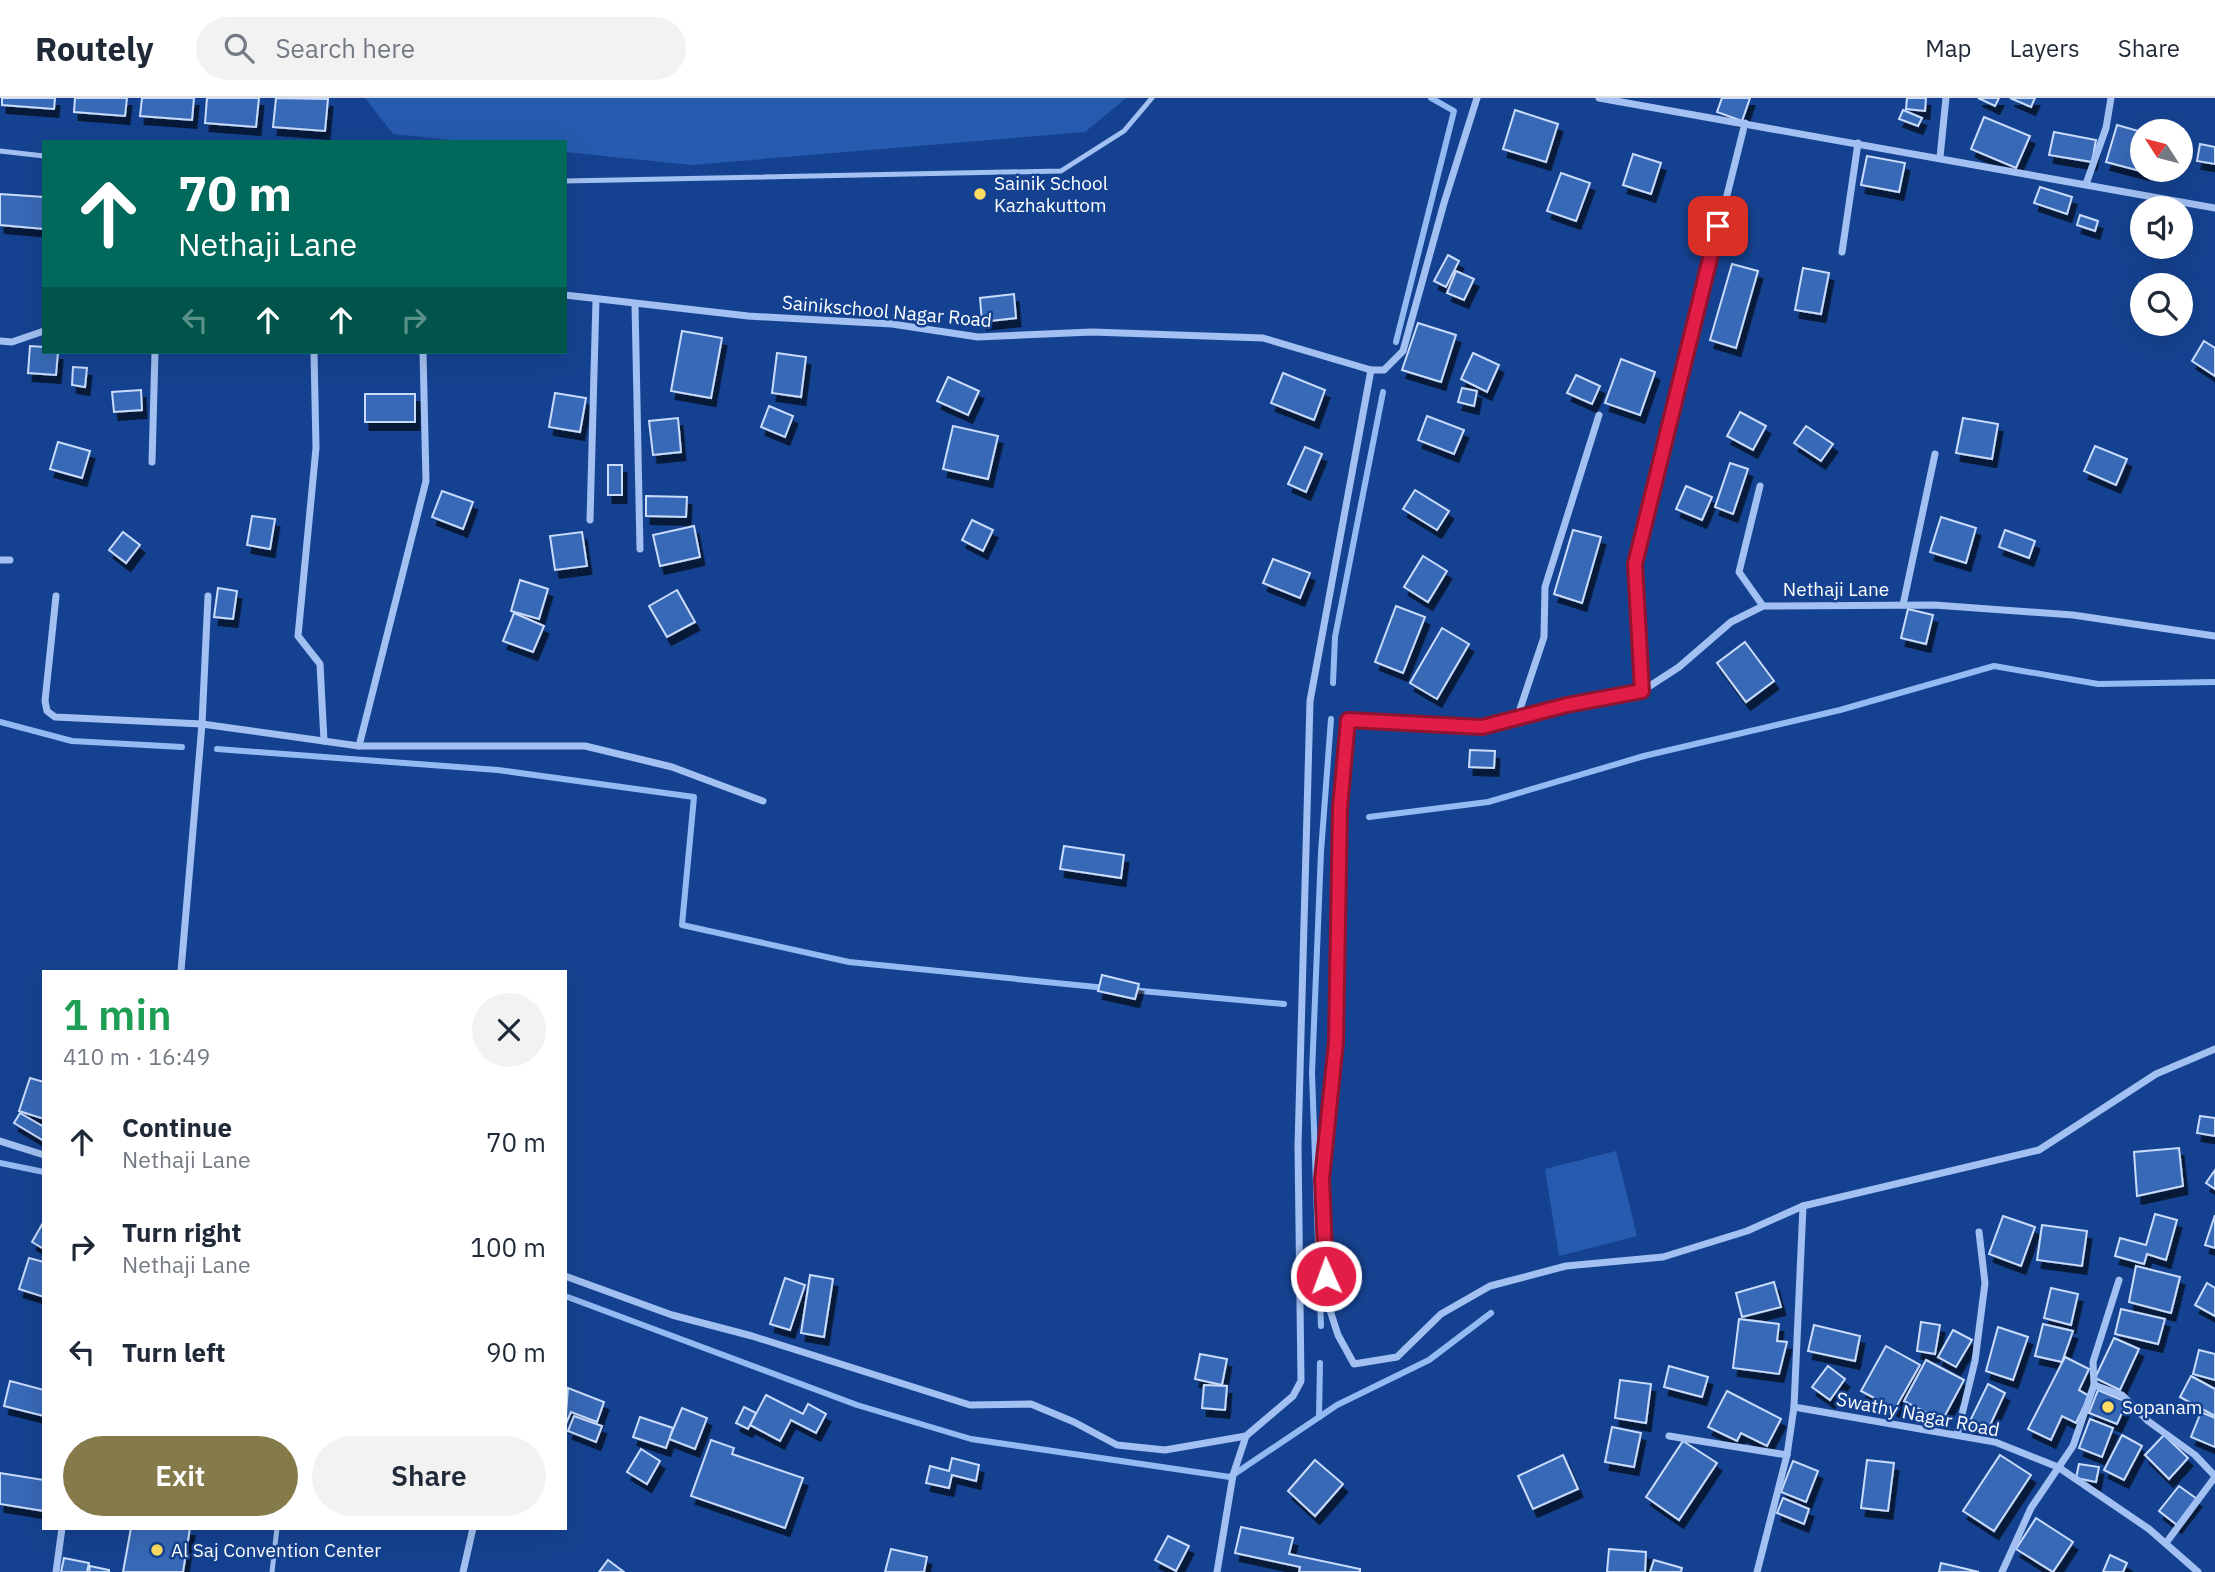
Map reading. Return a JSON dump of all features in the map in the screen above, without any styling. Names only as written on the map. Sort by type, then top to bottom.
[{"type":"street","points":[[567,1277],[672,1315],[752,1336],[970,1405],[1031,1404],[1074,1422],[1117,1446],[1165,1450],[1246,1436],[1293,1396],[1301,1381],[1298,1146],[1310,701],[1371,370],[1384,370],[1403,351],[1444,203],[1477,98]]},
{"type":"street","points":[[1599,98],[2215,208]]},
{"type":"street","points":[[1940,157],[1946,98]]},
{"type":"street","points":[[2086,184],[2106,128],[2112,98]]},
{"type":"street","points":[[1642,691],[1635,564],[1745,123]]},
{"type":"street","points":[[1842,252],[1858,143]]},
{"type":"street","name":"Sainikschool Nagar Road","points":[[567,295],[748,316],[892,324],[978,337],[1091,332],[1263,338],[1371,370]]},
{"type":"street","points":[[590,520],[596,299]]},
{"type":"street","points":[[635,304],[640,548]]},
{"type":"street","points":[[0,341],[12,342],[42,332]]},
{"type":"street","points":[[152,462],[155,354]]},
{"type":"street","points":[[314,354],[316,448],[298,636],[320,664],[324,741]]},
{"type":"street","points":[[359,746],[426,481],[423,354]]},
{"type":"street","points":[[1517,718],[1544,637],[1545,587],[1599,415]]},
{"type":"street","points":[[1903,605],[1935,454]]},
{"type":"street","points":[[1760,486],[1739,572],[1763,606]]},
{"type":"street","points":[[0,560],[10,560]]},
{"type":"street","points":[[56,596],[45,701],[47,711],[55,717],[202,724],[359,746],[585,746],[672,767],[763,801]]},
{"type":"street","points":[[181,970],[202,724],[208,596]]},
{"type":"street","name":"Nethaji Lane","points":[[1803,1206],[1747,1231],[1663,1257],[1566,1266],[1490,1286],[1441,1314],[1397,1357],[1354,1364],[1338,1335],[1327,1301],[1322,1179],[1336,1042],[1340,808],[1348,720],[1482,727],[1567,705],[1642,691],[1679,667],[1731,622],[1763,606],[1903,605],[2073,615],[2215,636]]},
{"type":"street","points":[[1757,1572],[1787,1455],[1794,1407],[1803,1206],[2039,1150],[2156,1074],[2215,1049]]},
{"type":"street","points":[[0,1141],[42,1154]]},
{"type":"street","points":[[1957,1435],[1975,1361],[1985,1283],[1979,1232]]},
{"type":"street","points":[[2001,1572],[2031,1508],[2073,1446],[2094,1385],[2093,1362],[2119,1280]]},
{"type":"street","points":[[2094,1385],[2122,1395],[2148,1421],[2195,1455],[2215,1476],[2166,1543]]},
{"type":"street","name":"Swathy Nagar Road","points":[[1794,1407],[1995,1442],[2058,1467],[2166,1543],[2198,1572]]},
{"type":"street","points":[[1217,1572],[1233,1475],[1246,1436]]},
{"type":"street","points":[[1670,1436],[1787,1455]]},
{"type":"street","points":[[57,1572],[62,1530]]},
{"type":"street","points":[[463,1572],[473,1530]]},
{"type":"lane","points":[[567,181],[1061,171],[1124,131],[1152,98]]},
{"type":"lane","points":[[0,152],[42,156]]},
{"type":"lane","points":[[272,1572],[278,1530]]},
{"type":"shaded area","points":[[365,98],[1126,98],[1085,132],[692,165],[567,152],[567,140],[451,140],[393,134]]},
{"type":"shaded area","points":[[1616,1151],[1637,1236],[1559,1256],[1545,1169]]},
{"type":"building","points":[[2,98],[55,98],[54,109],[2,105]]},
{"type":"building","points":[[75,98],[127,98],[125,116],[74,112]]},
{"type":"building","points":[[142,98],[194,98],[192,120],[140,116]]},
{"type":"building","points":[[207,98],[259,98],[256,127],[205,123]]},
{"type":"building","points":[[276,98],[328,99],[325,131],[273,127]]},
{"type":"building","points":[[1722,98],[1750,98],[1742,121],[1717,112]]},
{"type":"building","points":[[1907,98],[1926,98],[1925,111],[1906,109]]},
{"type":"building","points":[[1978,98],[1999,98],[1995,106]]},
{"type":"building","points":[[2010,98],[2035,98],[2031,107]]},
{"type":"building","points":[[1515,110],[1558,124],[1546,162],[1503,149]]},
{"type":"building","points":[[1903,110],[1922,118],[1918,126],[1899,119]]},
{"type":"building","points":[[1984,117],[2030,136],[2016,168],[1971,149]]},
{"type":"building","points":[[2117,125],[2130,129],[2130,168],[2106,162]]},
{"type":"building","points":[[2054,132],[2096,140],[2092,162],[2049,155]]},
{"type":"building","points":[[2200,144],[2215,147],[2215,164],[2197,161]]},
{"type":"building","points":[[1633,154],[1661,163],[1651,194],[1623,185]]},
{"type":"building","points":[[1867,156],[1905,163],[1899,192],[1861,185]]},
{"type":"building","points":[[1561,173],[1590,183],[1576,221],[1547,211]]},
{"type":"building","points":[[2040,187],[2072,197],[2067,214],[2034,203]]},
{"type":"building","points":[[0,194],[42,197],[42,229],[0,225]]},
{"type":"building","points":[[2080,215],[2098,221],[2095,231],[2077,225]]},
{"type":"building","points":[[1448,255],[1459,261],[1446,287],[1434,281]]},
{"type":"building","points":[[1732,264],[1758,271],[1736,348],[1710,340]]},
{"type":"building","points":[[1803,268],[1829,273],[1821,314],[1795,310]]},
{"type":"building","points":[[1456,271],[1474,279],[1464,300],[1447,293]]},
{"type":"building","points":[[1014,294],[1016,318],[982,322],[980,298]]},
{"type":"building","points":[[1418,323],[1456,335],[1441,382],[1402,370]]},
{"type":"building","points":[[682,331],[722,338],[711,398],[671,391]]},
{"type":"building","points":[[2204,341],[2215,348],[2215,376],[2192,361]]},
{"type":"building","points":[[30,346],[42,347],[42,354],[58,354],[56,375],[28,373]]},
{"type":"building","points":[[777,353],[806,357],[801,397],[772,393]]},
{"type":"building","points":[[1473,353],[1499,365],[1487,392],[1461,379]]},
{"type":"building","points":[[1621,359],[1655,372],[1640,415],[1605,403]]},
{"type":"building","points":[[73,367],[87,368],[85,387],[72,385]]},
{"type":"building","points":[[1283,373],[1325,390],[1314,420],[1271,403]]},
{"type":"building","points":[[1576,375],[1600,386],[1592,404],[1567,393]]},
{"type":"building","points":[[948,377],[979,391],[968,415],[937,401]]},
{"type":"building","points":[[1462,388],[1477,391],[1474,406],[1458,402]]},
{"type":"building","points":[[141,390],[142,410],[114,412],[112,392]]},
{"type":"building","points":[[555,393],[586,398],[580,432],[549,427]]},
{"type":"building","points":[[365,394],[415,394],[415,422],[365,422]]},
{"type":"building","points":[[769,406],[793,416],[785,437],[761,427]]},
{"type":"building","points":[[1740,412],[1766,426],[1753,450],[1727,436]]},
{"type":"building","points":[[1427,416],[1464,430],[1454,454],[1418,440]]},
{"type":"building","points":[[678,418],[681,452],[653,455],[649,421]]},
{"type":"building","points":[[1963,418],[1998,424],[1992,459],[1956,453]]},
{"type":"building","points":[[953,426],[998,436],[988,479],[943,469]]},
{"type":"building","points":[[1806,426],[1833,444],[1821,461],[1794,443]]},
{"type":"building","points":[[58,442],[90,451],[82,478],[50,469]]},
{"type":"building","points":[[2095,446],[2127,459],[2116,485],[2084,471]]},
{"type":"building","points":[[1305,447],[1322,454],[1306,492],[1288,484]]},
{"type":"building","points":[[1730,463],[1748,469],[1733,514],[1715,507]]},
{"type":"building","points":[[608,465],[622,465],[622,495],[608,495]]},
{"type":"building","points":[[1686,486],[1712,497],[1702,520],[1676,509]]},
{"type":"building","points":[[1415,490],[1449,511],[1437,530],[1403,509]]},
{"type":"building","points":[[442,491],[473,502],[463,529],[432,517]]},
{"type":"building","points":[[646,496],[687,497],[686,517],[646,516]]},
{"type":"building","points":[[252,516],[275,519],[270,549],[247,545]]},
{"type":"building","points":[[1941,517],[1976,528],[1966,563],[1930,552]]},
{"type":"building","points":[[972,520],[993,530],[983,551],[962,540]]},
{"type":"building","points":[[694,526],[700,557],[660,566],[653,535]]},
{"type":"building","points":[[1573,530],[1601,537],[1582,603],[1554,594]]},
{"type":"building","points":[[2005,530],[2035,541],[2029,558],[1999,547]]},
{"type":"building","points":[[123,532],[140,545],[126,563],[109,550]]},
{"type":"building","points":[[582,532],[587,566],[555,570],[550,536]]},
{"type":"building","points":[[1423,556],[1447,571],[1428,602],[1404,587]]},
{"type":"building","points":[[1273,559],[1310,573],[1300,598],[1263,583]]},
{"type":"building","points":[[520,580],[548,589],[539,619],[511,611]]},
{"type":"building","points":[[218,588],[237,591],[233,619],[214,617]]},
{"type":"building","points":[[677,590],[695,622],[667,637],[649,606]]},
{"type":"building","points":[[1396,606],[1425,617],[1403,673],[1375,662]]},
{"type":"building","points":[[1908,609],[1933,615],[1926,644],[1901,638]]},
{"type":"building","points":[[514,613],[544,626],[533,652],[503,641]]},
{"type":"building","points":[[1442,628],[1469,644],[1437,699],[1410,683]]},
{"type":"building","points":[[1745,642],[1774,681],[1746,702],[1717,663]]},
{"type":"building","points":[[1470,750],[1495,751],[1494,768],[1469,767]]},
{"type":"building","points":[[1064,846],[1124,855],[1121,878],[1060,869]]},
{"type":"building","points":[[1102,975],[1139,984],[1135,999],[1098,991]]},
{"type":"building","points":[[30,1078],[42,1081],[42,1118],[19,1111]]},
{"type":"building","points":[[20,1113],[42,1126],[42,1140],[14,1123]]},
{"type":"building","points":[[2200,1116],[2215,1118],[2215,1136],[2197,1133]]},
{"type":"building","points":[[2179,1148],[2183,1186],[2137,1196],[2134,1152]]},
{"type":"building","points":[[2215,1170],[2215,1189],[2206,1183]]},
{"type":"building","points":[[2155,1214],[2177,1220],[2166,1260],[2147,1254],[2144,1264],[2115,1256],[2120,1238],[2146,1245]]},
{"type":"building","points":[[2215,1215],[2215,1248],[2205,1245]]},
{"type":"building","points":[[2003,1216],[2035,1227],[2021,1266],[1989,1254]]},
{"type":"building","points":[[42,1224],[42,1248],[32,1242]]},
{"type":"building","points":[[2042,1225],[2087,1231],[2082,1266],[2037,1260]]},
{"type":"building","points":[[29,1258],[42,1261],[42,1296],[19,1289]]},
{"type":"building","points":[[2136,1266],[2180,1277],[2171,1313],[2129,1302]]},
{"type":"building","points":[[810,1275],[833,1279],[824,1337],[801,1333]]},
{"type":"building","points":[[785,1278],[805,1285],[790,1330],[770,1324]]},
{"type":"building","points":[[1774,1282],[1781,1307],[1742,1317],[1736,1293]]},
{"type":"building","points":[[2207,1283],[2215,1288],[2215,1316],[2195,1305]]},
{"type":"building","points":[[2051,1288],[2078,1294],[2071,1325],[2044,1318]]},
{"type":"building","points":[[2121,1309],[2165,1319],[2158,1344],[2115,1334]]},
{"type":"building","points":[[1739,1319],[1779,1324],[1777,1341],[1787,1342],[1779,1374],[1733,1368]]},
{"type":"building","points":[[1921,1322],[1940,1325],[1935,1354],[1917,1351]]},
{"type":"building","points":[[2043,1324],[2073,1331],[2062,1362],[2035,1356]]},
{"type":"building","points":[[1814,1325],[1860,1336],[1855,1361],[1808,1351]]},
{"type":"building","points":[[1998,1327],[2028,1337],[2013,1380],[1986,1371]]},
{"type":"building","points":[[1953,1330],[1972,1340],[1956,1367],[1938,1357]]},
{"type":"building","points":[[2114,1338],[2139,1349],[2120,1390],[2095,1378]]},
{"type":"building","points":[[1886,1346],[1920,1365],[1895,1409],[1861,1391]]},
{"type":"building","points":[[2199,1350],[2215,1354],[2215,1380],[2193,1374]]},
{"type":"building","points":[[1200,1354],[1227,1359],[1222,1385],[1195,1379]]},
{"type":"building","points":[[2065,1357],[2089,1369],[2079,1390],[2089,1396],[2076,1423],[2062,1416],[2051,1440],[2028,1429]]},
{"type":"building","points":[[1926,1360],[1964,1380],[1942,1421],[1904,1401]]},
{"type":"building","points":[[1669,1366],[1708,1377],[1702,1397],[1664,1387]]},
{"type":"building","points":[[1828,1366],[1845,1379],[1830,1400],[1812,1387]]},
{"type":"building","points":[[2191,1376],[2215,1389],[2215,1416],[2180,1397]]},
{"type":"building","points":[[1620,1380],[1651,1384],[1646,1423],[1615,1418]]},
{"type":"building","points":[[10,1381],[42,1389],[42,1416],[4,1406]]},
{"type":"building","points":[[1988,1384],[2005,1393],[1986,1434],[1968,1425]]},
{"type":"building","points":[[1204,1385],[1227,1386],[1225,1410],[1202,1408]]},
{"type":"building","points":[[568,1388],[604,1402],[597,1422],[571,1412],[567,1421]]},
{"type":"building","name":"Sopanam","points":[[2098,1390],[2127,1402],[2117,1424],[2089,1413]]},
{"type":"building","points":[[1727,1391],[1781,1419],[1767,1446],[1741,1433],[1737,1441],[1708,1427]]},
{"type":"building","points":[[766,1395],[803,1414],[808,1404],[826,1414],[816,1433],[791,1420],[780,1441],[750,1425]]},
{"type":"building","points":[[744,1407],[756,1413],[748,1429],[736,1423]]},
{"type":"building","points":[[682,1408],[707,1418],[695,1449],[669,1439]]},
{"type":"building","points":[[2201,1412],[2215,1418],[2215,1447],[2191,1437]]},
{"type":"building","points":[[574,1416],[602,1426],[596,1442],[568,1431]]},
{"type":"building","points":[[640,1417],[673,1428],[666,1448],[633,1437]]},
{"type":"building","points":[[2090,1419],[2113,1428],[2102,1457],[2079,1448]]},
{"type":"building","points":[[1612,1427],[1641,1433],[1634,1467],[1605,1462]]},
{"type":"building","points":[[2122,1435],[2142,1446],[2124,1480],[2104,1470]]},
{"type":"building","points":[[2164,1435],[2188,1458],[2169,1479],[2145,1455]]},
{"type":"building","points":[[711,1440],[734,1448],[732,1454],[803,1478],[785,1528],[691,1496]]},
{"type":"building","points":[[1683,1441],[1717,1463],[1679,1520],[1646,1497]]},
{"type":"building","points":[[641,1449],[660,1461],[647,1484],[627,1472]]},
{"type":"building","points":[[1563,1455],[1578,1489],[1533,1509],[1518,1476]]},
{"type":"building","points":[[2000,1455],[2031,1475],[1994,1531],[1963,1511]]},
{"type":"building","points":[[952,1458],[979,1465],[976,1481],[952,1475],[949,1488],[926,1483],[930,1466],[949,1471]]},
{"type":"building","points":[[1315,1460],[1343,1484],[1315,1516],[1288,1491]]},
{"type":"building","points":[[1867,1460],[1894,1463],[1888,1511],[1861,1508]]},
{"type":"building","points":[[1793,1461],[1818,1471],[1806,1502],[1781,1492]]},
{"type":"building","points":[[2079,1464],[2099,1467],[2096,1482],[2076,1478]]},
{"type":"building","points":[[0,1473],[42,1480],[42,1511],[0,1504]]},
{"type":"building","points":[[2179,1486],[2197,1499],[2177,1525],[2159,1511]]},
{"type":"building","points":[[1783,1498],[1809,1509],[1804,1524],[1777,1513]]},
{"type":"building","points":[[2036,1518],[2073,1542],[2053,1572],[2016,1549]]},
{"type":"building","points":[[1241,1527],[1293,1538],[1289,1554],[1360,1569],[1360,1572],[1299,1572],[1300,1567],[1235,1553]]},
{"type":"building","name":"Al Saj Convention Center","points":[[131,1530],[190,1530],[183,1572],[123,1572]]},
{"type":"building","points":[[1168,1536],[1189,1546],[1176,1571],[1155,1560]]},
{"type":"building","points":[[891,1549],[927,1557],[924,1572],[885,1572]]},
{"type":"building","points":[[1609,1549],[1646,1552],[1645,1572],[1607,1572]]},
{"type":"building","points":[[2110,1555],[2127,1563],[2123,1572],[2103,1572]]},
{"type":"building","points":[[64,1558],[89,1563],[87,1572],[61,1572]]},
{"type":"building","points":[[608,1560],[624,1572],[599,1572]]},
{"type":"building","points":[[1654,1560],[1682,1568],[1681,1572],[1650,1572]]},
{"type":"building","points":[[1941,1563],[1979,1572],[1939,1572]]},
{"type":"building","points":[[90,1566],[109,1570],[109,1572],[89,1572]]},
{"type":"waterway","points":[[1396,342],[1454,111],[1431,98]]},
{"type":"waterway","points":[[1333,683],[1335,637],[1383,392]]},
{"type":"waterway","points":[[1369,817],[1488,802],[1644,756],[1840,710],[1994,666],[2098,684],[2215,682]]},
{"type":"waterway","points":[[1321,1326],[1312,1073],[1321,852],[1331,719]]},
{"type":"waterway","points":[[0,722],[72,741],[182,747]]},
{"type":"waterway","points":[[217,749],[498,770],[694,797],[682,925],[849,962],[1106,988]]},
{"type":"waterway","points":[[1131,990],[1284,1004]]},
{"type":"waterway","points":[[0,1163],[42,1172]]},
{"type":"waterway","points":[[567,1297],[857,1405],[971,1439],[1230,1477],[1337,1405],[1429,1360],[1491,1313]]},
{"type":"waterway","points":[[1319,1417],[1320,1363]]},
{"type":"place","name":"Sainik School Kazhakuttom","points":[[980,194]]},
{"type":"place","name":"Sopanam","points":[[2108,1407]]},
{"type":"place","name":"Al Saj Convention Center","points":[[157,1550]]},
{"type":"route","points":[[1326,1276],[1322,1179],[1336,1042],[1340,808],[1348,720],[1482,727],[1567,705],[1642,691],[1635,564],[1718,226]]}]
